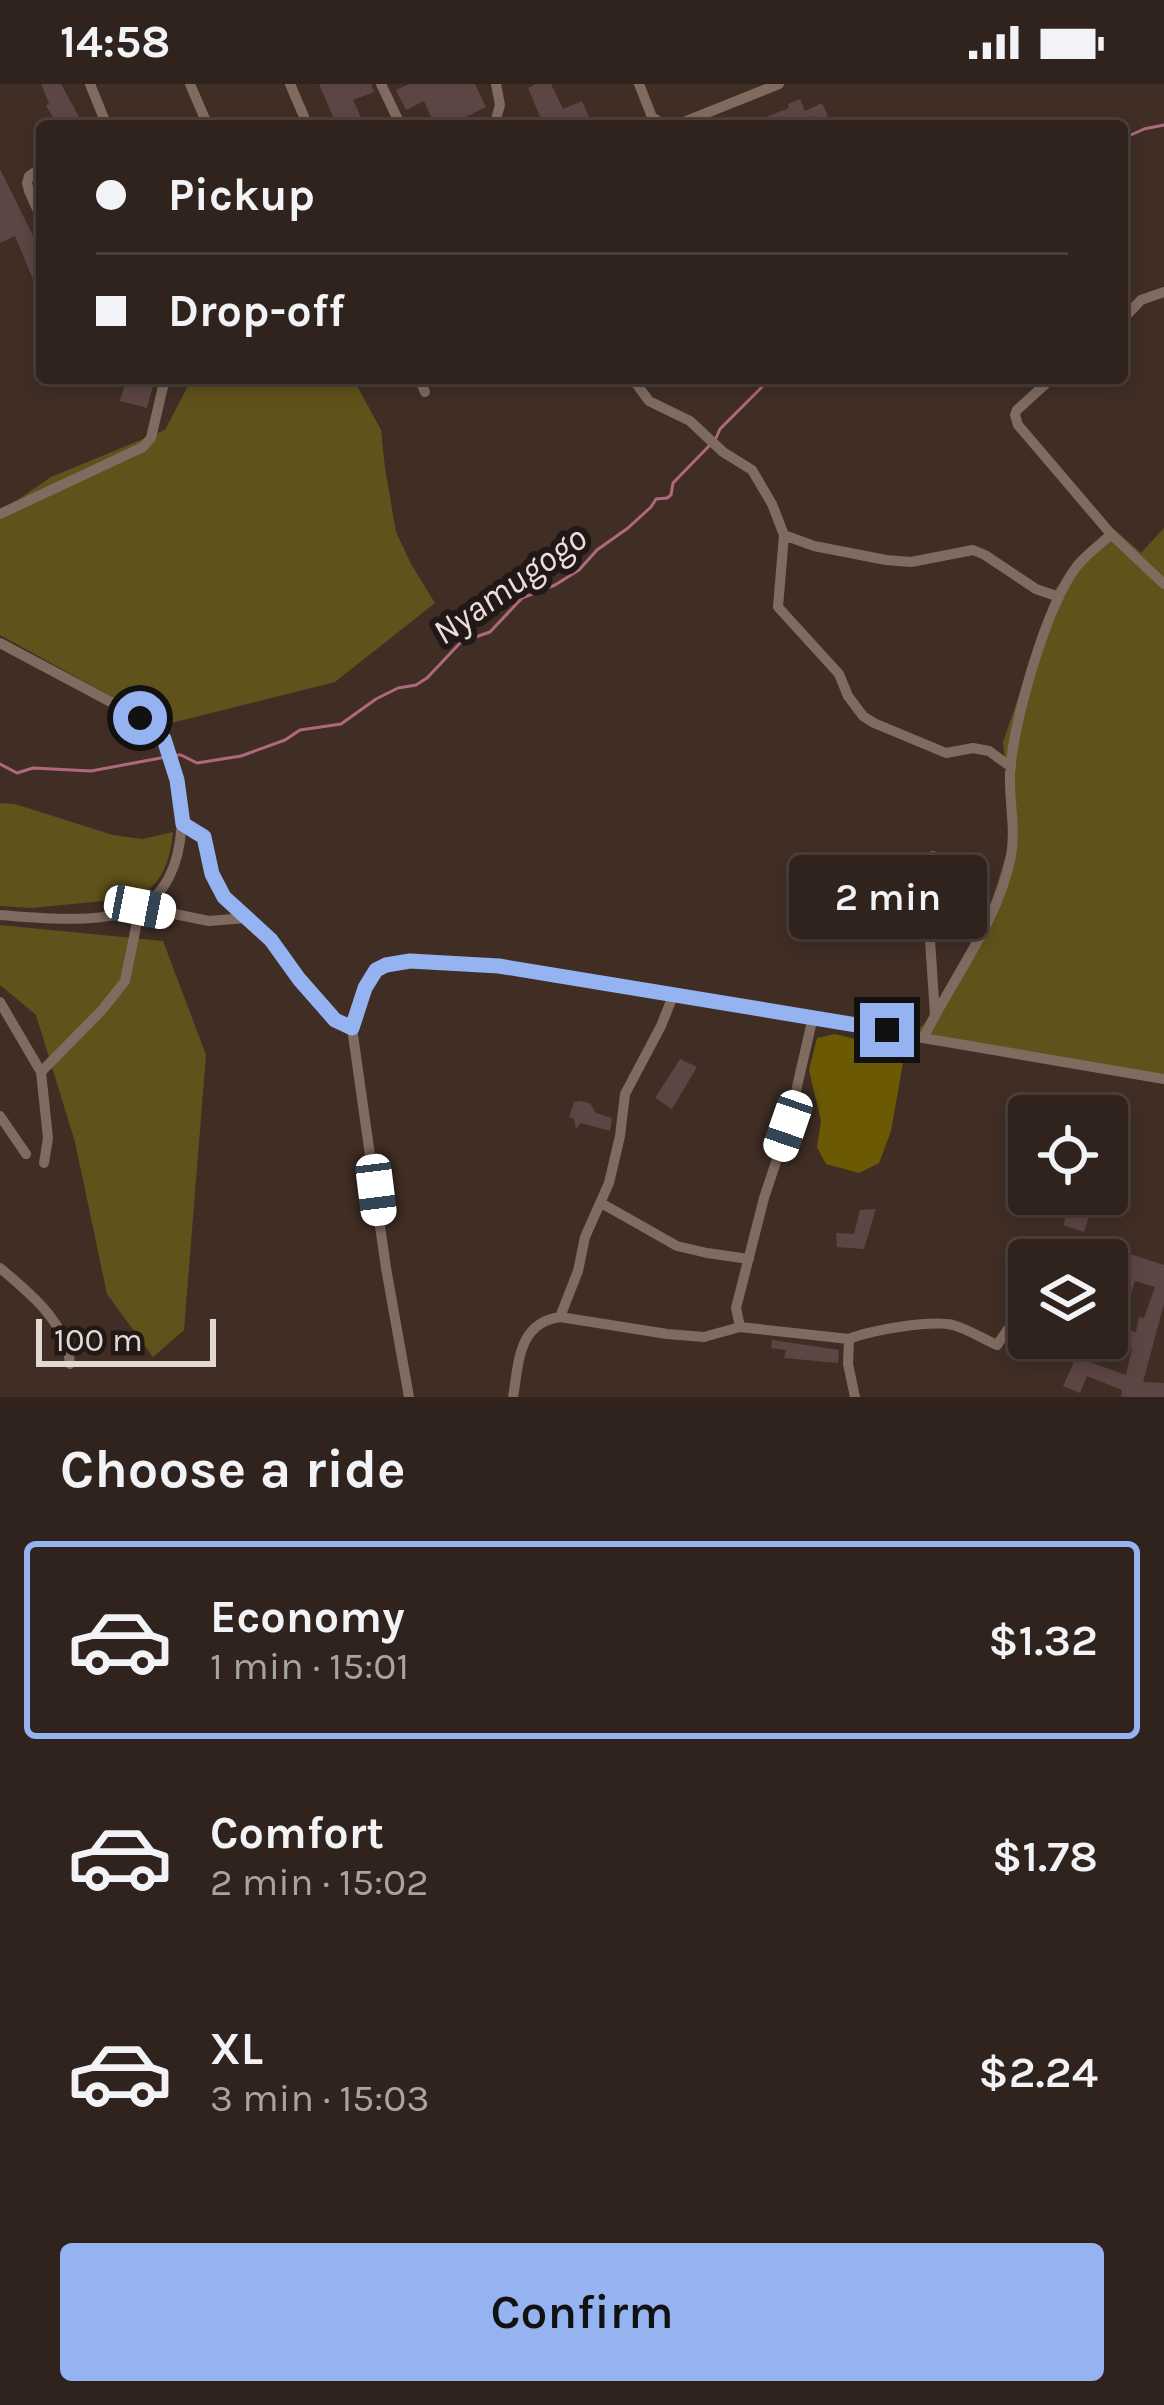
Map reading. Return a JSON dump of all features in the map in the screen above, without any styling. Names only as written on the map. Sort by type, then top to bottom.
[{"type":"street","points":[[90,84],[105,120]]},
{"type":"street","points":[[190,84],[205,120]]},
{"type":"street","points":[[290,84],[305,120]]},
{"type":"street","points":[[381,84],[397,120]]},
{"type":"street","points":[[495,120],[500,105],[496,84]]},
{"type":"street","points":[[639,84],[652,117],[658,120]]},
{"type":"street","points":[[686,120],[779,84]]},
{"type":"street","points":[[36,171],[27,183],[36,205]]},
{"type":"street","points":[[1128,314],[1142,300],[1164,292]]},
{"type":"street","points":[[0,514],[142,447],[151,438],[164,384]]},
{"type":"street","points":[[421,384],[425,392]]},
{"type":"street","points":[[636,384],[649,401],[689,421],[752,470],[784,535],[778,608],[839,674],[863,716],[946,753],[974,748],[989,751],[1011,767]]},
{"type":"street","points":[[1045,384],[1019,406],[1018,424],[1111,534],[1164,584]]},
{"type":"street","points":[[924,1037],[987,926],[1004,880],[1013,837],[1011,767],[1041,639],[1078,566],[1111,534]]},
{"type":"street","points":[[784,535],[814,546],[911,562],[973,550],[1019,580],[1059,597]]},
{"type":"street","points":[[0,643],[155,729],[164,739],[173,768],[183,824],[168,883],[140,907],[103,917],[0,915]]},
{"type":"street","points":[[183,824],[204,837],[216,887],[271,940],[335,1020],[352,1028]]},
{"type":"street","points":[[933,856],[920,885],[928,910],[935,1015]]},
{"type":"street","points":[[140,907],[208,921],[245,918]]},
{"type":"street","points":[[41,1072],[125,981],[140,907]]},
{"type":"street","points":[[409,1397],[352,1028],[376,970],[398,962],[499,966],[1164,1079]]},
{"type":"street","points":[[560,1317],[585,1237],[609,1183],[625,1094],[673,996]]},
{"type":"street","points":[[0,1002],[41,1072],[48,1138],[44,1163]]},
{"type":"street","points":[[740,1327],[736,1308],[814,1017]]},
{"type":"street","points":[[0,1116],[26,1154]]},
{"type":"street","points":[[601,1203],[677,1246],[749,1259]]},
{"type":"street","points":[[0,1268],[56,1325],[68,1342],[70,1364]]},
{"type":"street","points":[[513,1397],[530,1331],[543,1320],[560,1317],[667,1334],[704,1336],[740,1327],[849,1339],[896,1329],[955,1325],[997,1345],[1008,1329]]},
{"type":"street","points":[[849,1339],[855,1397]]},
{"type":"shaded area","points":[[189,384],[356,384],[381,430],[396,532],[435,603],[335,682],[163,725],[0,635],[0,512],[51,477],[165,430]]},
{"type":"shaded area","points":[[1164,528],[1164,1076],[911,1036],[925,1023],[988,913],[1013,833],[1003,742],[1056,588],[1114,529],[1141,553]]},
{"type":"shaded area","points":[[0,803],[113,835],[142,839],[173,832],[167,862],[153,886],[136,898],[31,908],[0,906]]},
{"type":"shaded area","points":[[0,925],[163,941],[206,1055],[184,1330],[153,1357],[107,1294],[75,1142],[36,1015],[0,985]]},
{"type":"shaded area","points":[[835,1034],[891,1048],[903,1063],[891,1131],[879,1163],[859,1173],[826,1164],[817,1147],[821,1121],[809,1070],[817,1038]]},
{"type":"building","points":[[41,84],[61,84],[81,120],[55,120],[46,106]]},
{"type":"building","points":[[319,84],[371,84],[374,92],[353,100],[362,120],[334,120]]},
{"type":"building","points":[[409,84],[475,84],[486,107],[456,120],[432,120],[424,101],[406,110],[396,90]]},
{"type":"building","points":[[551,84],[563,109],[582,101],[590,120],[541,120],[528,88]]},
{"type":"building","points":[[800,99],[805,111],[822,103],[828,116],[758,120],[789,108],[788,104]]},
{"type":"building","points":[[0,169],[36,242],[36,284],[15,236],[0,243]]},
{"type":"building","points":[[125,384],[153,384],[147,408],[120,401]]},
{"type":"building","points":[[950,871],[990,891],[983,906],[970,901],[958,918],[954,916],[964,895],[940,883]]},
{"type":"building","points":[[680,1059],[697,1067],[672,1109],[655,1098]]},
{"type":"building","points":[[574,1102],[612,1118],[610,1131],[581,1123],[576,1129],[569,1117]]},
{"type":"building","points":[[876,1209],[864,1249],[837,1247],[836,1233],[854,1234],[860,1210]]},
{"type":"building","points":[[1066,1215],[1089,1215],[1084,1232],[1063,1225]]},
{"type":"building","points":[[1128,1253],[1164,1265],[1164,1304],[1143,1382],[1164,1383],[1164,1397],[1121,1397],[1122,1390],[1087,1376],[1080,1393],[1063,1386],[1075,1359],[1126,1375],[1132,1348],[1128,1347],[1128,1330],[1136,1332],[1155,1287],[1135,1281],[1128,1304]]},
{"type":"building","points":[[772,1340],[839,1350],[838,1363],[784,1358],[786,1350],[771,1348]]},
{"type":"waterway","name":"Nyamugogo","points":[[1128,136],[1164,125]]},
{"type":"waterway","name":"Nyamugogo","points":[[716,438],[765,384]]},
{"type":"waterway","name":"Nyamugogo","points":[[175,755],[197,763],[241,756],[300,730],[341,724],[376,699],[416,685],[461,642],[490,632],[522,598],[579,570],[656,499],[671,495],[673,483],[709,446]]},
{"type":"waterway","name":"Nyamugogo","points":[[0,764],[17,773],[33,768],[91,771],[166,757]]},
{"type":"route","points":[[140,718],[164,739],[177,780],[183,824],[204,837],[216,887],[271,940],[335,1020],[352,1028],[376,970],[410,961],[499,966],[887,1030]]}]
